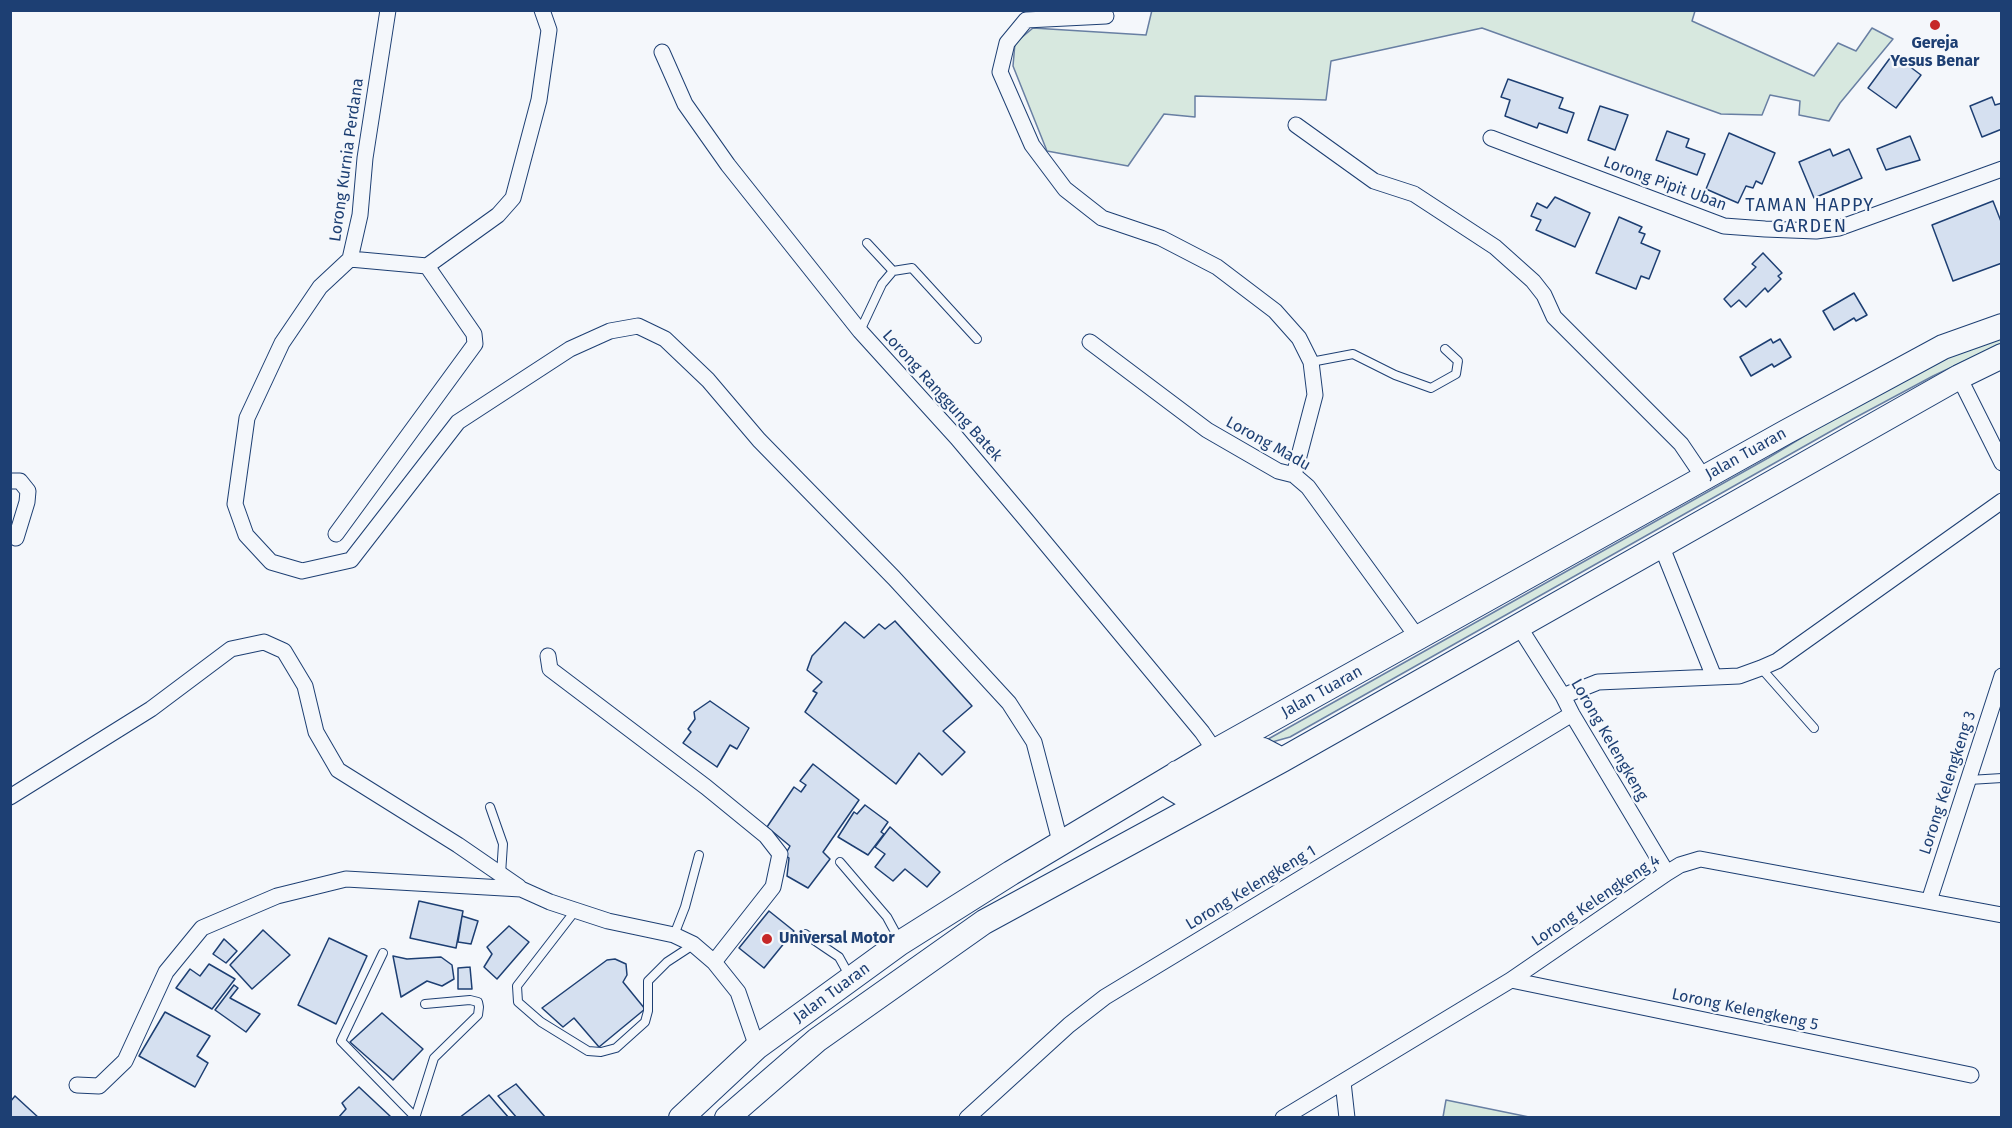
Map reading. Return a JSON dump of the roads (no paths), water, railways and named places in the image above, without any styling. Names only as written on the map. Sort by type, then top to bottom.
[{"type":"main road","name":"Jalan Tuaran","points":[[681,1118],[757,1047],[900,943],[1177,773],[1943,347],[2001,326]]},
{"type":"main road","name":"Jalan Tuaran","points":[[727,1118],[817,1040],[954,941],[1282,760],[1959,377],[2001,356]]},
{"type":"main road","points":[[1177,773],[1171,783],[1172,788],[1182,794],[1263,750],[1282,760]]},
{"type":"street","name":"Lorong Kurnia Perdana","points":[[388,10],[365,158],[360,215],[350,260],[427,266]]},
{"type":"street","points":[[336,534],[475,344],[474,334],[427,266],[498,216],[513,198],[539,100],[549,30],[542,10]]},
{"type":"street","points":[[1106,16],[1026,20],[1007,43],[1000,72],[1032,145],[1065,189],[1102,218],[1161,238],[1217,267],[1275,311],[1299,338],[1311,362],[1315,395],[1294,475]]},
{"type":"street","name":"Lorong Ranggung Batek","points":[[662,52],[685,104],[728,165],[860,331],[1020,513],[1202,732],[1215,751]]},
{"type":"street","points":[[1296,125],[1374,181],[1414,194],[1495,247],[1533,281],[1544,295],[1554,317],[1681,444],[1704,478]]},
{"type":"street","name":"Lorong Pipit Uban","points":[[1491,138],[1724,226],[1765,229],[1816,231],[1839,228],[2001,169]]},
{"type":"street","points":[[350,260],[320,287],[282,343],[247,418],[235,504],[246,535],[272,562],[302,571],[351,560],[458,422],[570,349],[610,331],[638,326],[665,339],[708,380],[759,440],[894,578],[1009,703],[1034,742],[1061,845]]},
{"type":"street","name":"Lorong Madu","points":[[1090,342],[1207,430],[1278,471],[1294,475],[1308,487],[1418,638]]},
{"type":"street","points":[[1959,377],[2001,463]]},
{"type":"street","points":[[10,481],[20,481],[28,491],[16,538]]},
{"type":"street","points":[[1563,696],[1598,682],[1739,676],[1777,661],[2001,501]]},
{"type":"street","points":[[1661,545],[1714,677]]},
{"type":"street","name":"Lorong Kelengkeng","points":[[1518,625],[1563,696],[1667,873]]},
{"type":"street","points":[[10,797],[151,709],[231,649],[264,642],[284,651],[305,686],[316,732],[338,770],[458,845],[521,889],[575,911],[608,921],[674,935],[693,944],[714,962],[738,992],[757,1047]]},
{"type":"street","points":[[548,656],[550,669],[706,787],[766,836],[780,854],[773,887],[714,962]]},
{"type":"street","name":"Lorong Kelengkeng 3","points":[[1929,901],[2001,676]]},
{"type":"street","name":"Lorong Kelengkeng 1","points":[[967,1118],[1069,1025],[1098,1002],[1572,714]]},
{"type":"street","name":"Lorong Kelengkeng 4","points":[[1283,1118],[1511,980],[1667,873],[1680,865],[1700,859],[2001,915]]},
{"type":"street","points":[[77,1085],[99,1086],[125,1061],[166,972],[202,928],[277,896],[345,879],[521,889]]},
{"type":"street","name":"Lorong Kelengkeng 5","points":[[1511,980],[1971,1075]]},
{"type":"street","points":[[1343,1082],[1347,1096],[1347,1118]]},
{"type":"lane","points":[[867,243],[893,270]]},
{"type":"lane","points":[[860,331],[882,284],[893,270],[912,268],[977,339]]},
{"type":"lane","points":[[1311,362],[1353,354],[1395,375],[1431,388],[1456,374],[1458,361],[1445,349]]},
{"type":"lane","points":[[1761,668],[1814,728]]},
{"type":"lane","points":[[1969,780],[2001,778]]},
{"type":"lane","points":[[490,807],[503,844],[501,876]]},
{"type":"lane","points":[[674,935],[685,907],[699,855]]},
{"type":"lane","points":[[840,862],[887,916],[900,943]]},
{"type":"lane","points":[[575,911],[517,986],[518,1002],[541,1022],[588,1051],[601,1052],[616,1048],[645,1022],[648,1011],[648,981],[667,962],[693,944]]},
{"type":"lane","points":[[805,934],[839,957],[852,979]]},
{"type":"lane","points":[[383,953],[341,1041],[415,1117],[434,1058],[478,1015],[479,1007],[478,1002],[470,1000],[425,1004]]},
{"type":"place","name":"Gereja Yesus Benar","points":[[1935,25]]},
{"type":"place","name":"Universal Motor","points":[[767,939]]},
{"type":"district","name":"TAMAN HAPPY GARDEN","points":[[1810,216]]}]
